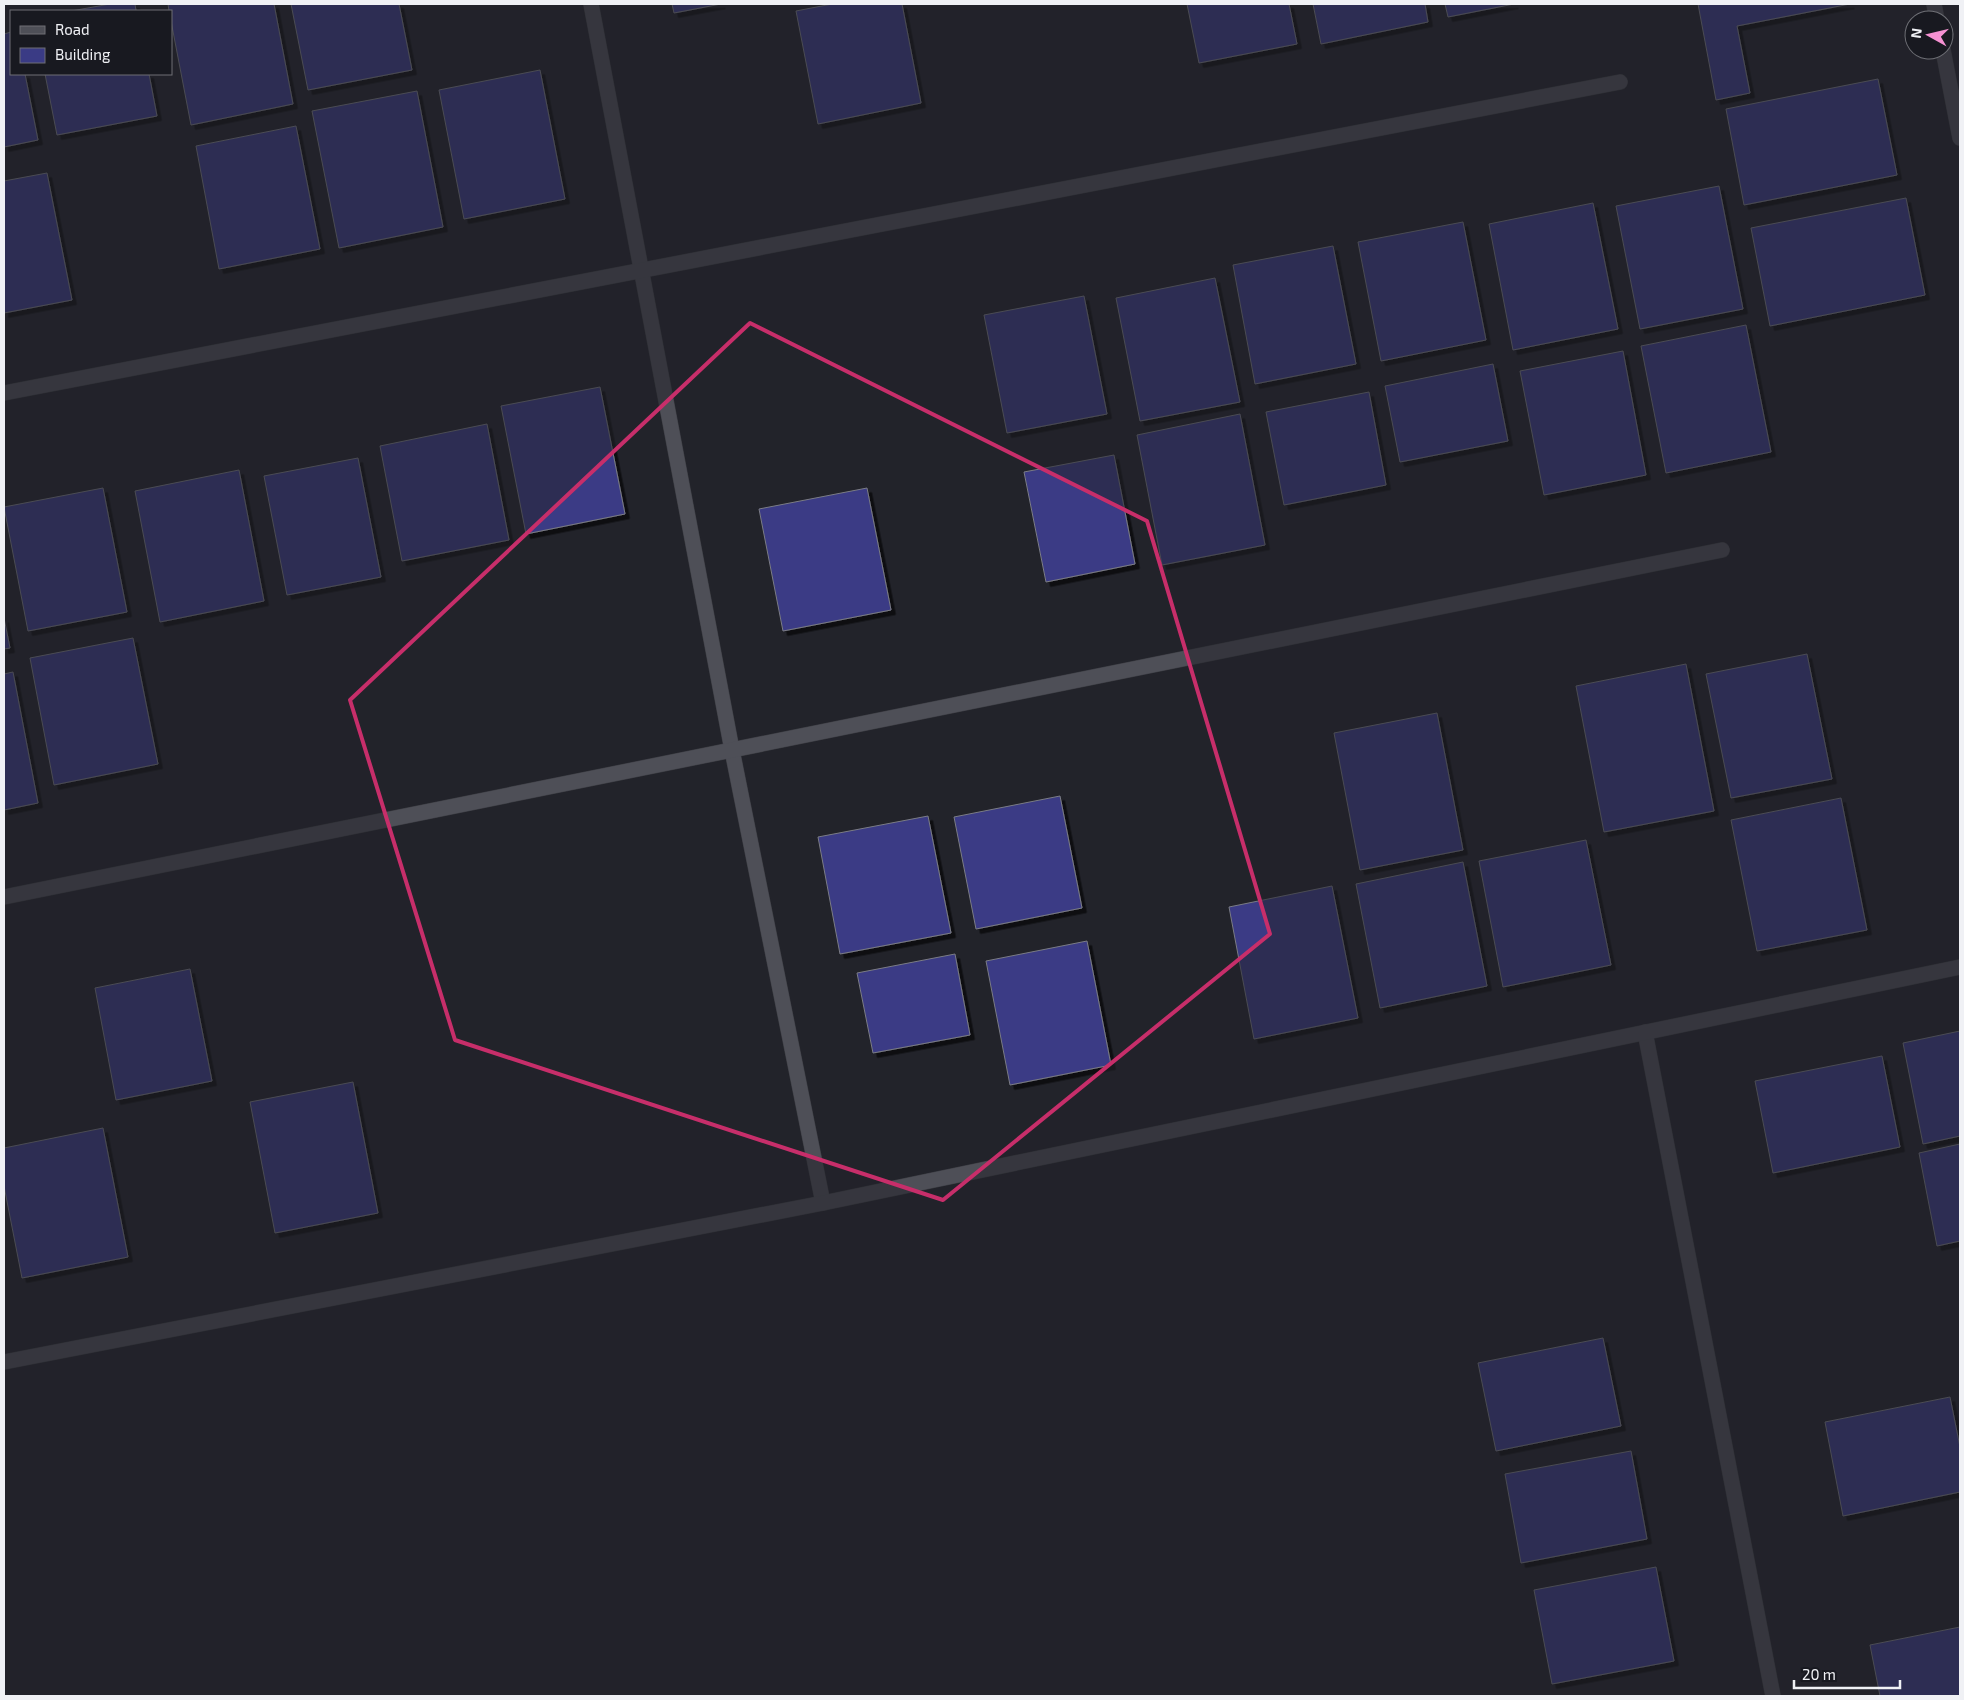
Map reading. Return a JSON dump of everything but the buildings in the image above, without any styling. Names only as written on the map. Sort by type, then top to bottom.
[{"type":"street","points":[[591,4],[732,750],[823,1203]]},
{"type":"street","points":[[1945,60],[1960,138]]},
{"type":"street","points":[[4,393],[642,272],[1620,82]]},
{"type":"street","points":[[4,897],[1722,550]]},
{"type":"street","points":[[4,1362],[823,1203],[1960,967]]},
{"type":"street","points":[[1645,1032],[1773,1696]]},
{"type":"highlighted area","points":[[750,323],[1147,521],[1270,934],[943,1200],[455,1040],[350,700]]}]
